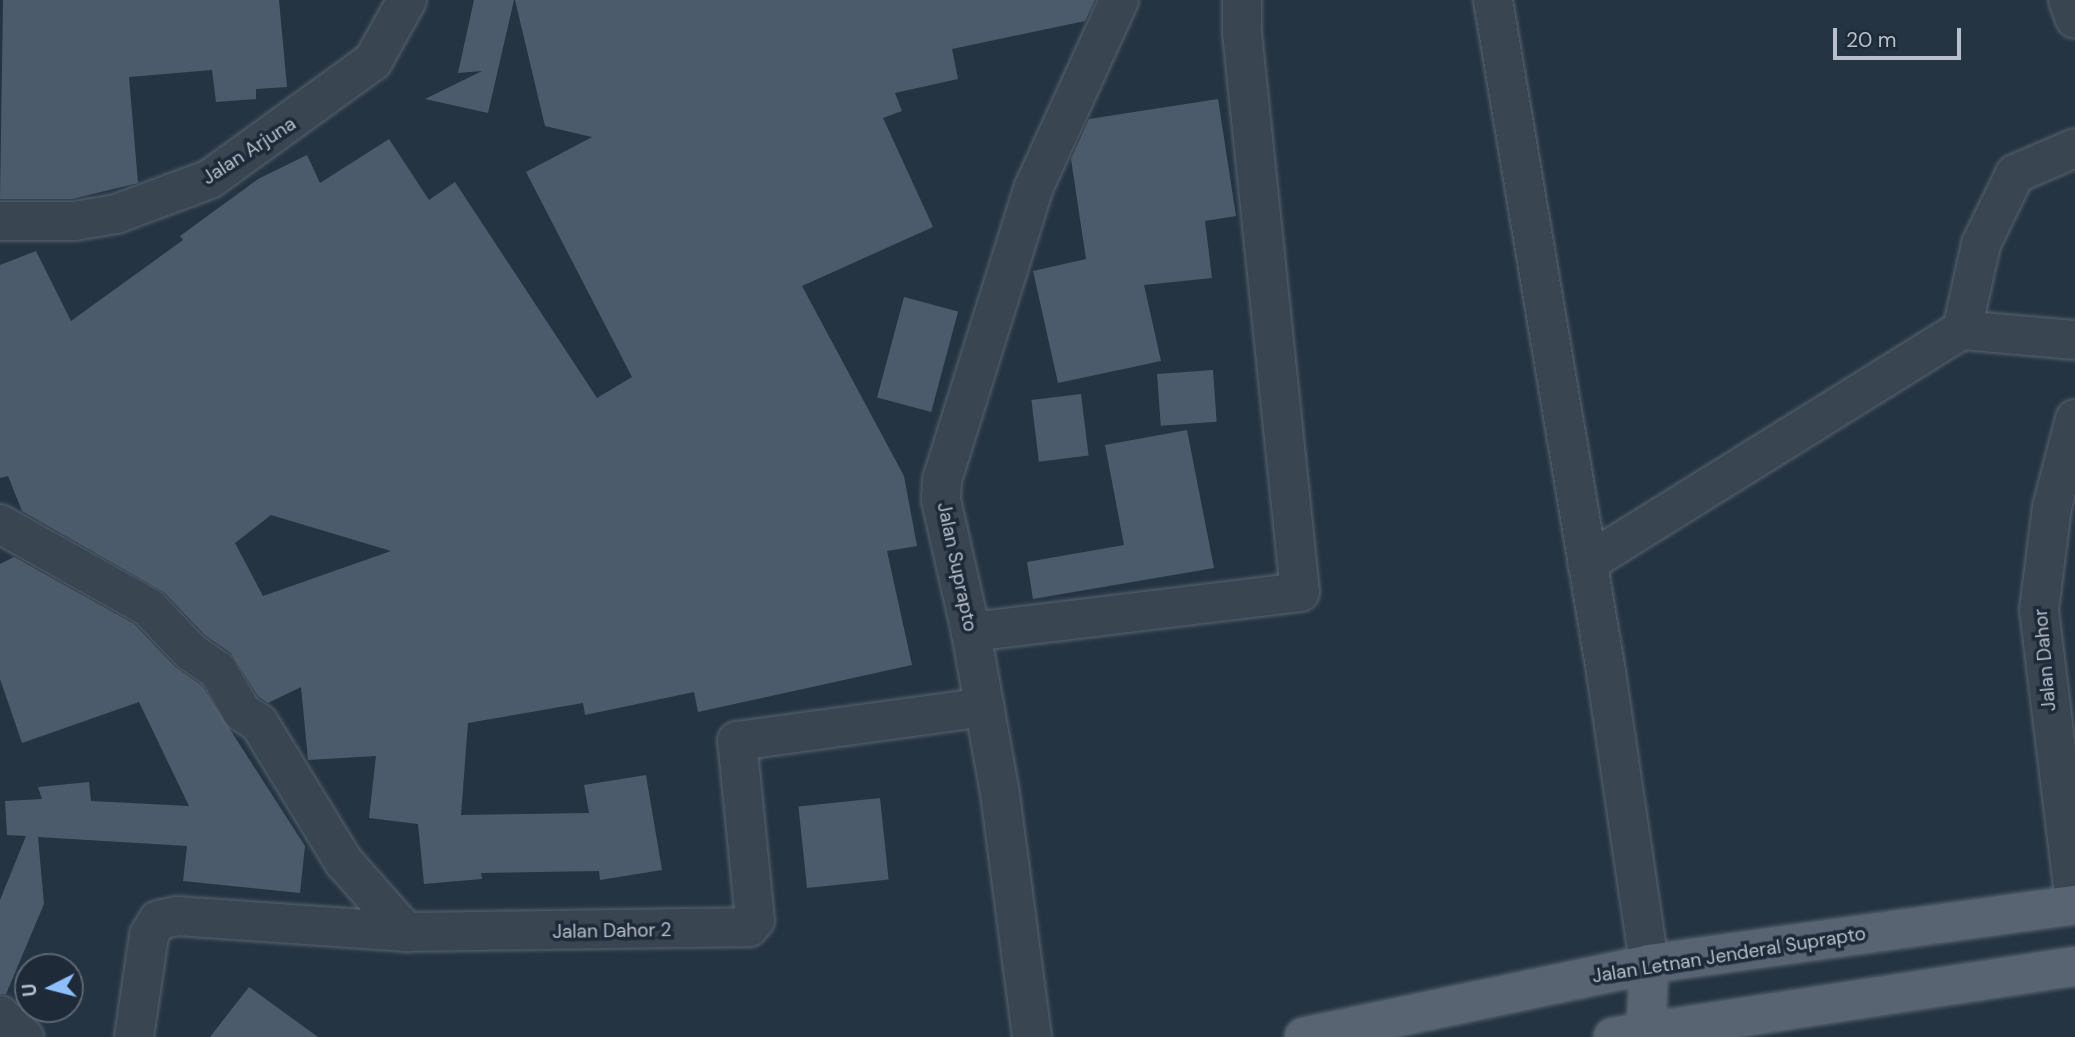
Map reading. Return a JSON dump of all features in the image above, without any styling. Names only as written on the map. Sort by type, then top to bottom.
[{"type":"main road","name":"Jalan Letnan Jenderal Suprapto","points":[[1304,1037],[1649,964],[2075,904]]},
{"type":"main road","points":[[1649,964],[1629,1034],[2075,966]]},
{"type":"street","name":"Jalan Arjuna","points":[[0,221],[74,221],[116,214],[211,179],[373,61],[407,0]]},
{"type":"street","name":"Jalan Suprapto","points":[[1032,1037],[985,707],[941,500],[947,456],[1033,189],[1119,0]]},
{"type":"street","points":[[971,632],[1300,592],[1242,33],[1242,0]]},
{"type":"street","points":[[1493,0],[1587,563],[1649,964]]},
{"type":"street","points":[[2068,0],[2075,19]]},
{"type":"street","points":[[1962,330],[1981,244],[2015,174],[2075,148]]},
{"type":"street","points":[[1587,563],[1962,330],[2075,340]]},
{"type":"street","name":"Jalan Dahor","points":[[2075,419],[2052,507],[2039,610],[2075,904]]},
{"type":"street","points":[[0,524],[148,607],[191,652],[218,671],[242,712],[259,723],[344,862],[405,932]]},
{"type":"street","name":"Jalan Dahor 2","points":[[134,1037],[149,935],[158,920],[177,916],[405,932],[749,927],[755,920],[737,741],[985,707]]},
{"type":"street","points":[[0,1015],[24,1037]]},
{"type":"building","points":[[3,0],[279,0],[287,87],[256,89],[256,99],[216,102],[212,70],[129,77],[138,183],[72,199],[0,199]]},
{"type":"building","points":[[474,0],[514,0],[488,113],[425,99],[482,71],[458,73]]},
{"type":"building","points":[[515,0],[1095,0],[1085,21],[952,49],[958,79],[895,93],[902,111],[883,118],[933,227],[802,286],[904,476],[917,546],[887,551],[912,665],[698,712],[694,692],[585,715],[583,703],[468,723],[461,815],[589,813],[584,785],[646,775],[662,870],[600,880],[599,871],[481,873],[482,879],[424,884],[418,824],[369,818],[376,756],[308,760],[301,687],[268,703],[258,696],[231,653],[205,635],[164,592],[22,511],[8,476],[0,478],[0,265],[36,251],[71,321],[183,240],[180,236],[258,179],[307,155],[320,183],[389,139],[429,200],[455,182],[597,398],[632,377],[526,172],[592,137],[545,126]],"holes":[[[271,515],[391,551],[263,596],[235,543]]]},
{"type":"building","points":[[1218,99],[1236,216],[1205,221],[1212,278],[1144,285],[1161,361],[1058,383],[1033,271],[1086,259],[1071,159],[1089,119]]},
{"type":"building","points":[[904,297],[958,311],[931,412],[877,397]]},
{"type":"building","points":[[1213,370],[1217,422],[1161,426],[1157,374]]},
{"type":"building","points":[[1081,394],[1089,456],[1039,462],[1031,400]]},
{"type":"building","points":[[1187,430],[1214,568],[1033,599],[1027,562],[1124,545],[1105,445]]},
{"type":"building","points":[[14,557],[134,624],[175,667],[202,686],[305,846],[300,893],[183,881],[187,846],[38,837],[44,904],[23,953],[14,953],[14,975],[6,994],[0,994],[0,900],[26,836],[7,835],[5,801],[42,799],[38,787],[89,782],[91,801],[189,806],[139,702],[22,743],[0,679],[0,564]]},
{"type":"building","points":[[880,798],[889,880],[807,888],[798,807]]},
{"type":"building","points":[[249,987],[318,1037],[210,1037]]}]
